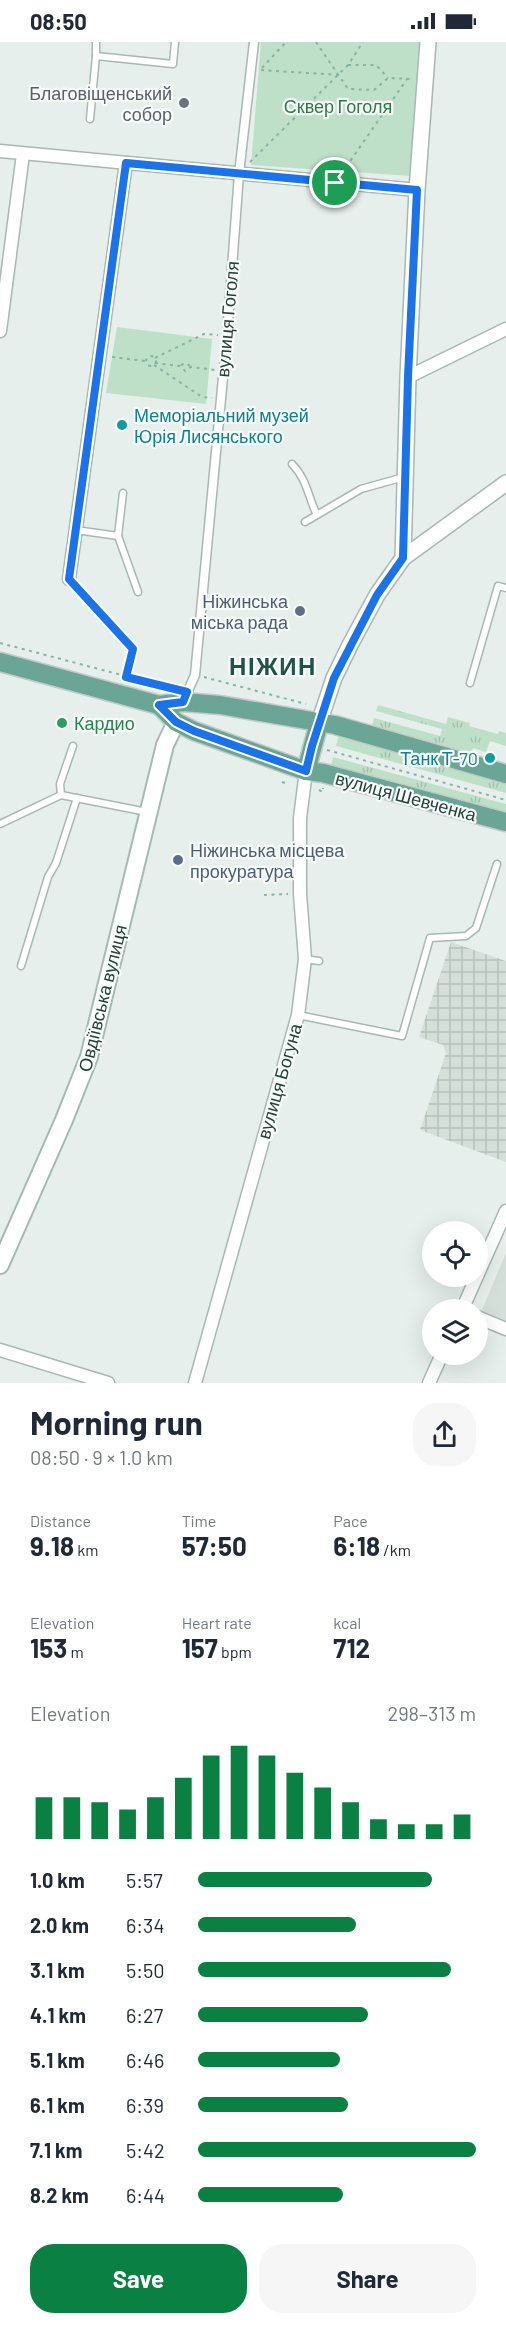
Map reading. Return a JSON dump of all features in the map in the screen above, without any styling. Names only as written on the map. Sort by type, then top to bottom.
[{"type":"main road","points":[[0,662],[159,705],[176,722],[185,697]]},
{"type":"main road","points":[[159,705],[185,697],[334,725],[506,774]]},
{"type":"main road","name":"вулиця Шевченка","points":[[176,722],[249,752],[306,771],[323,773],[506,822]]},
{"type":"main road","name":"Овдіївська вулиця","points":[[0,1264],[64,1120],[89,1057],[165,745],[176,722]]},
{"type":"main road","points":[[306,771],[319,723]]},
{"type":"street","name":"вулиця Гоголя","points":[[185,697],[195,675],[224,371],[239,174],[254,42]]},
{"type":"street","points":[[403,558],[404,477],[417,190],[428,42]]},
{"type":"street","points":[[0,151],[417,190]]},
{"type":"street","points":[[0,331],[23,154]]},
{"type":"street","points":[[69,579],[126,163]]},
{"type":"street","points":[[408,377],[506,329]]},
{"type":"street","points":[[319,723],[334,678],[350,645],[377,595],[403,558],[506,483]]},
{"type":"street","name":"вулиця Богуна","points":[[195,1383],[298,1015],[305,959],[300,894],[300,818],[306,771]]},
{"type":"street","points":[[488,1251],[506,1211]]},
{"type":"street","points":[[488,1322],[506,1329]]},
{"type":"street","points":[[0,1350],[108,1383]]},
{"type":"street","points":[[429,1383],[437,1365]]},
{"type":"lane","points":[[90,119],[96,42]]},
{"type":"lane","points":[[96,56],[173,64],[175,42]]},
{"type":"lane","points":[[292,465],[304,478],[308,495],[317,515]]},
{"type":"lane","points":[[305,522],[361,489],[404,477]]},
{"type":"lane","points":[[123,493],[118,536],[138,592]]},
{"type":"lane","points":[[76,530],[118,536]]},
{"type":"lane","points":[[470,683],[498,586],[506,588]]},
{"type":"lane","points":[[61,795],[60,784],[73,746]]},
{"type":"lane","points":[[0,824],[61,795],[148,812]]},
{"type":"lane","points":[[21,966],[48,877],[56,863],[77,798]]},
{"type":"lane","points":[[298,1015],[402,1036],[430,938],[466,936],[476,928],[497,864]]},
{"type":"lane","points":[[305,959],[319,961]]},
{"type":"path","points":[[286,42],[260,70],[339,75]]},
{"type":"path","points":[[316,42],[348,89],[374,90],[388,78],[426,80]]},
{"type":"path","points":[[239,174],[339,75],[363,42]]},
{"type":"path","points":[[348,65],[376,65],[388,78]]},
{"type":"path","points":[[335,183],[407,79]]},
{"type":"path","points":[[146,361],[150,356],[154,358],[204,334],[227,335]]},
{"type":"path","points":[[100,355],[146,361],[150,366],[155,364],[180,366],[186,363],[191,368]]},
{"type":"path","points":[[154,358],[155,364],[202,398],[221,399]]},
{"type":"path","points":[[180,366],[185,371],[191,368],[224,371]]},
{"type":"path","points":[[69,579],[133,649],[126,677]]},
{"type":"path","points":[[0,643],[126,677],[185,697]]},
{"type":"path","points":[[195,675],[311,706]]},
{"type":"path","points":[[327,750],[506,800]]},
{"type":"path","points":[[282,782],[288,784]]},
{"type":"path","points":[[264,896],[300,894]]},
{"type":"shaded area","points":[[451,942],[506,961],[506,1162],[420,1130],[446,1053],[443,1045],[419,1037]]},
{"type":"shaded area","points":[[506,1253],[506,1322],[488,1315],[487,1299]]},
{"type":"green space","name":"Сквер Гоголя","points":[[261,42],[420,42],[411,176],[251,165]]},
{"type":"green space","points":[[117,327],[212,339],[206,404],[106,393]]},
{"type":"green space","points":[[378,705],[446,724],[448,717],[498,734],[499,731],[506,733],[506,746],[490,741],[486,752],[473,748],[471,753],[372,726],[374,718],[440,736],[442,729],[376,711]]},
{"type":"green space","points":[[339,734],[506,780],[506,793],[336,746]]},
{"type":"green space","points":[[333,757],[506,804],[506,818],[330,769]]},
{"type":"place","name":"Благовіщенський собор","points":[[184,103]]},
{"type":"place","name":"Меморіальний музей Юрія Лисянського","points":[[122,425]]},
{"type":"place","name":"Ніжинська міська рада","points":[[300,611]]},
{"type":"place","name":"Кардио","points":[[62,723]]},
{"type":"place","name":"Танк Т-70","points":[[490,758]]},
{"type":"place","name":"Ніжинська місцева прокуратура","points":[[178,860]]},
{"type":"district","name":"НІЖИН","points":[[273,665]]},
{"type":"route","points":[[126,163],[335,183],[417,190],[404,477],[403,558],[377,595],[334,678],[306,771],[249,752],[176,722],[159,705],[183,702],[187,692],[126,677],[133,649],[69,579],[126,163]]}]
